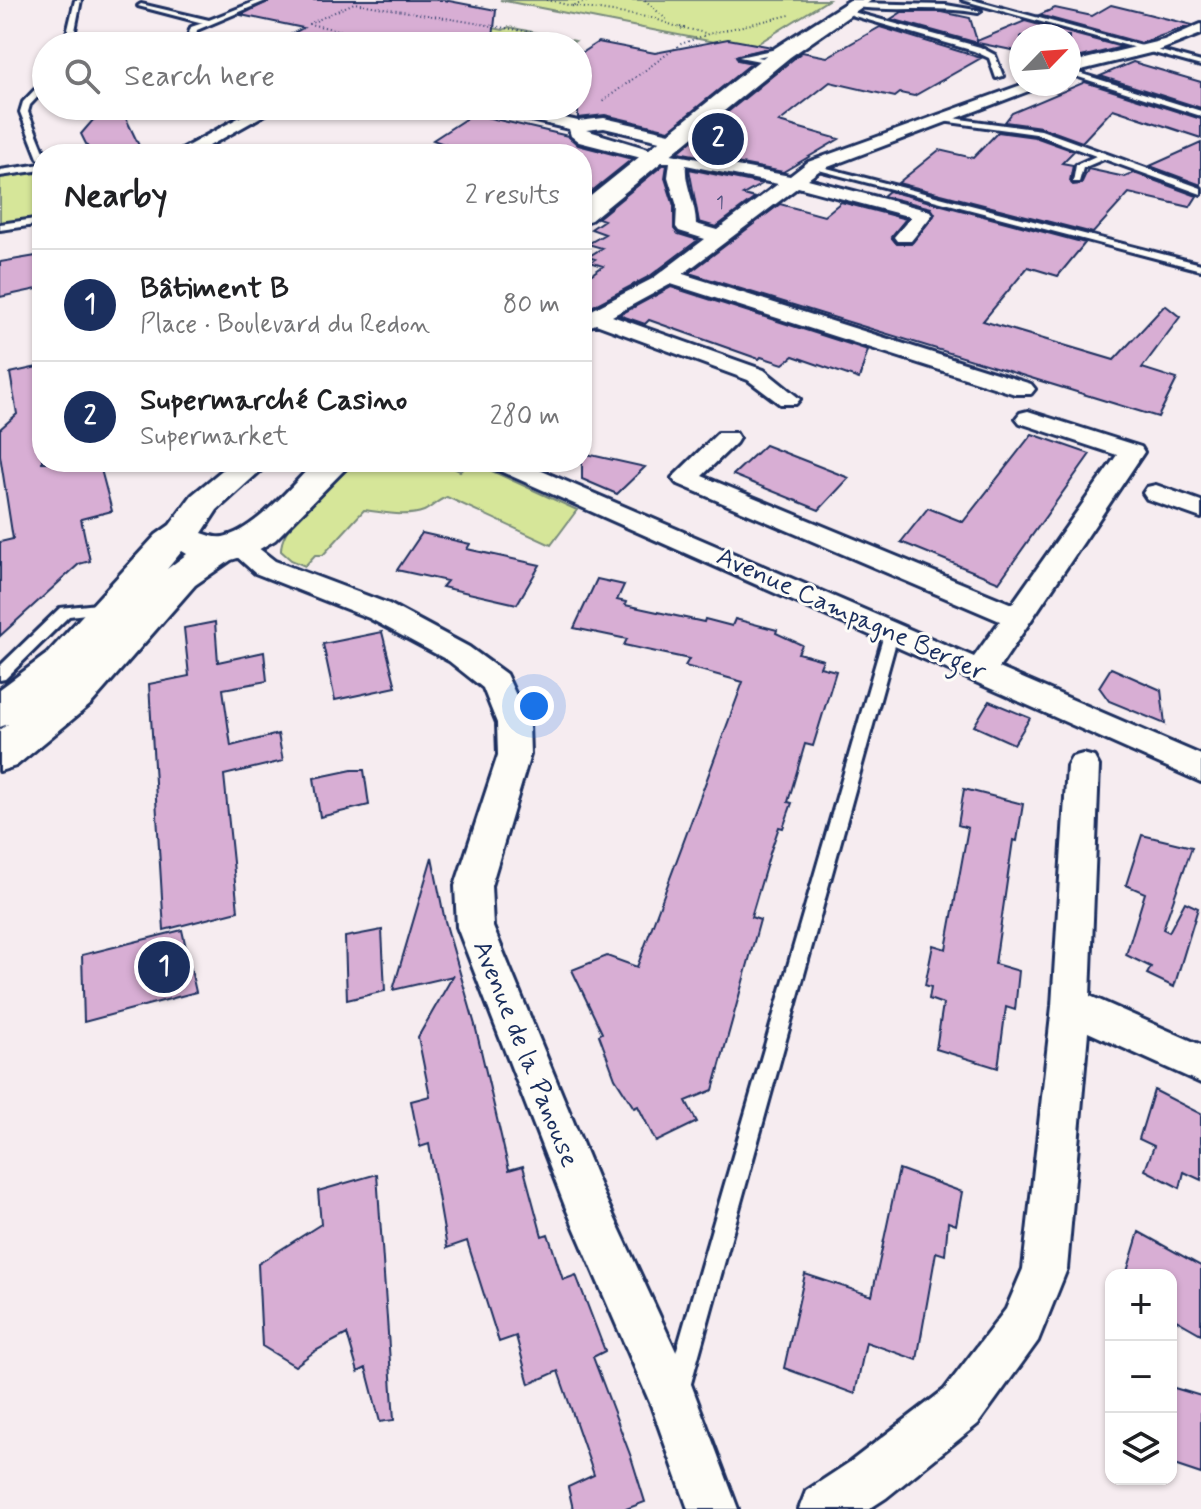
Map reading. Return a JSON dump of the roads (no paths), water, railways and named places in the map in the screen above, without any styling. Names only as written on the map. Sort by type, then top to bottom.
[{"type":"street","points":[[592,208],[668,152],[778,55],[852,5]]},
{"type":"street","points":[[1081,65],[1170,45],[1201,28]]},
{"type":"street","points":[[592,318],[667,276],[814,166],[1009,95]]},
{"type":"street","points":[[201,144],[246,120]]},
{"type":"street","points":[[558,120],[578,126],[604,123],[668,152],[676,164],[677,188],[685,202],[686,227],[720,237]]},
{"type":"street","points":[[578,126],[577,132],[585,138],[668,152],[923,215],[904,237]]},
{"type":"street","points":[[667,276],[1023,389]]},
{"type":"street","points":[[592,321],[756,375],[788,399]]},
{"type":"street","points":[[980,672],[1132,452],[1028,418]]},
{"type":"street","points":[[727,438],[685,478],[1018,617]]},
{"type":"street","points":[[214,543],[189,520],[242,472]]},
{"type":"street","points":[[3,737],[48,690],[55,669],[169,543],[214,543],[254,537],[324,472]]},
{"type":"street","name":"Avenue Campagne Berger","points":[[523,472],[1201,769]]},
{"type":"street","points":[[1156,493],[1201,510]]},
{"type":"street","points":[[3,737],[84,684],[169,585],[214,543]]},
{"type":"street","name":"Avenue de la Panouse","points":[[214,543],[265,567],[379,611],[459,654],[495,682],[506,702],[513,723],[514,755],[473,886],[475,927],[581,1192],[674,1401],[713,1509]]},
{"type":"street","points":[[824,1509],[868,1480],[961,1407],[1022,1325],[1045,1269],[1071,1006],[1083,766]]},
{"type":"street","points":[[1071,1006],[1201,1064]]},
{"type":"lane","points":[[71,32],[78,0]]},
{"type":"lane","points":[[191,32],[207,22],[265,0]]},
{"type":"lane","points":[[965,0],[1201,64]]},
{"type":"lane","points":[[852,5],[958,8],[1023,24]]},
{"type":"lane","points":[[852,5],[977,49],[992,57],[999,76]]},
{"type":"lane","points":[[141,6],[207,22]]},
{"type":"lane","points":[[1081,74],[1201,114]]},
{"type":"lane","points":[[32,98],[24,112],[37,144]]},
{"type":"lane","points":[[945,119],[1038,132],[1201,191]]},
{"type":"lane","points":[[1076,180],[1079,167],[1104,156]]},
{"type":"lane","points":[[814,166],[1201,267]]},
{"type":"lane","points":[[0,170],[32,167]]},
{"type":"lane","points":[[0,227],[32,222]]},
{"type":"lane","points":[[0,675],[65,611],[113,608]]},
{"type":"lane","points":[[674,1401],[892,631]]},
{"type":"place","name":"Supermarché Casino","points":[[718,139]]},
{"type":"place","name":"Bâtiment B","points":[[164,967]]}]
